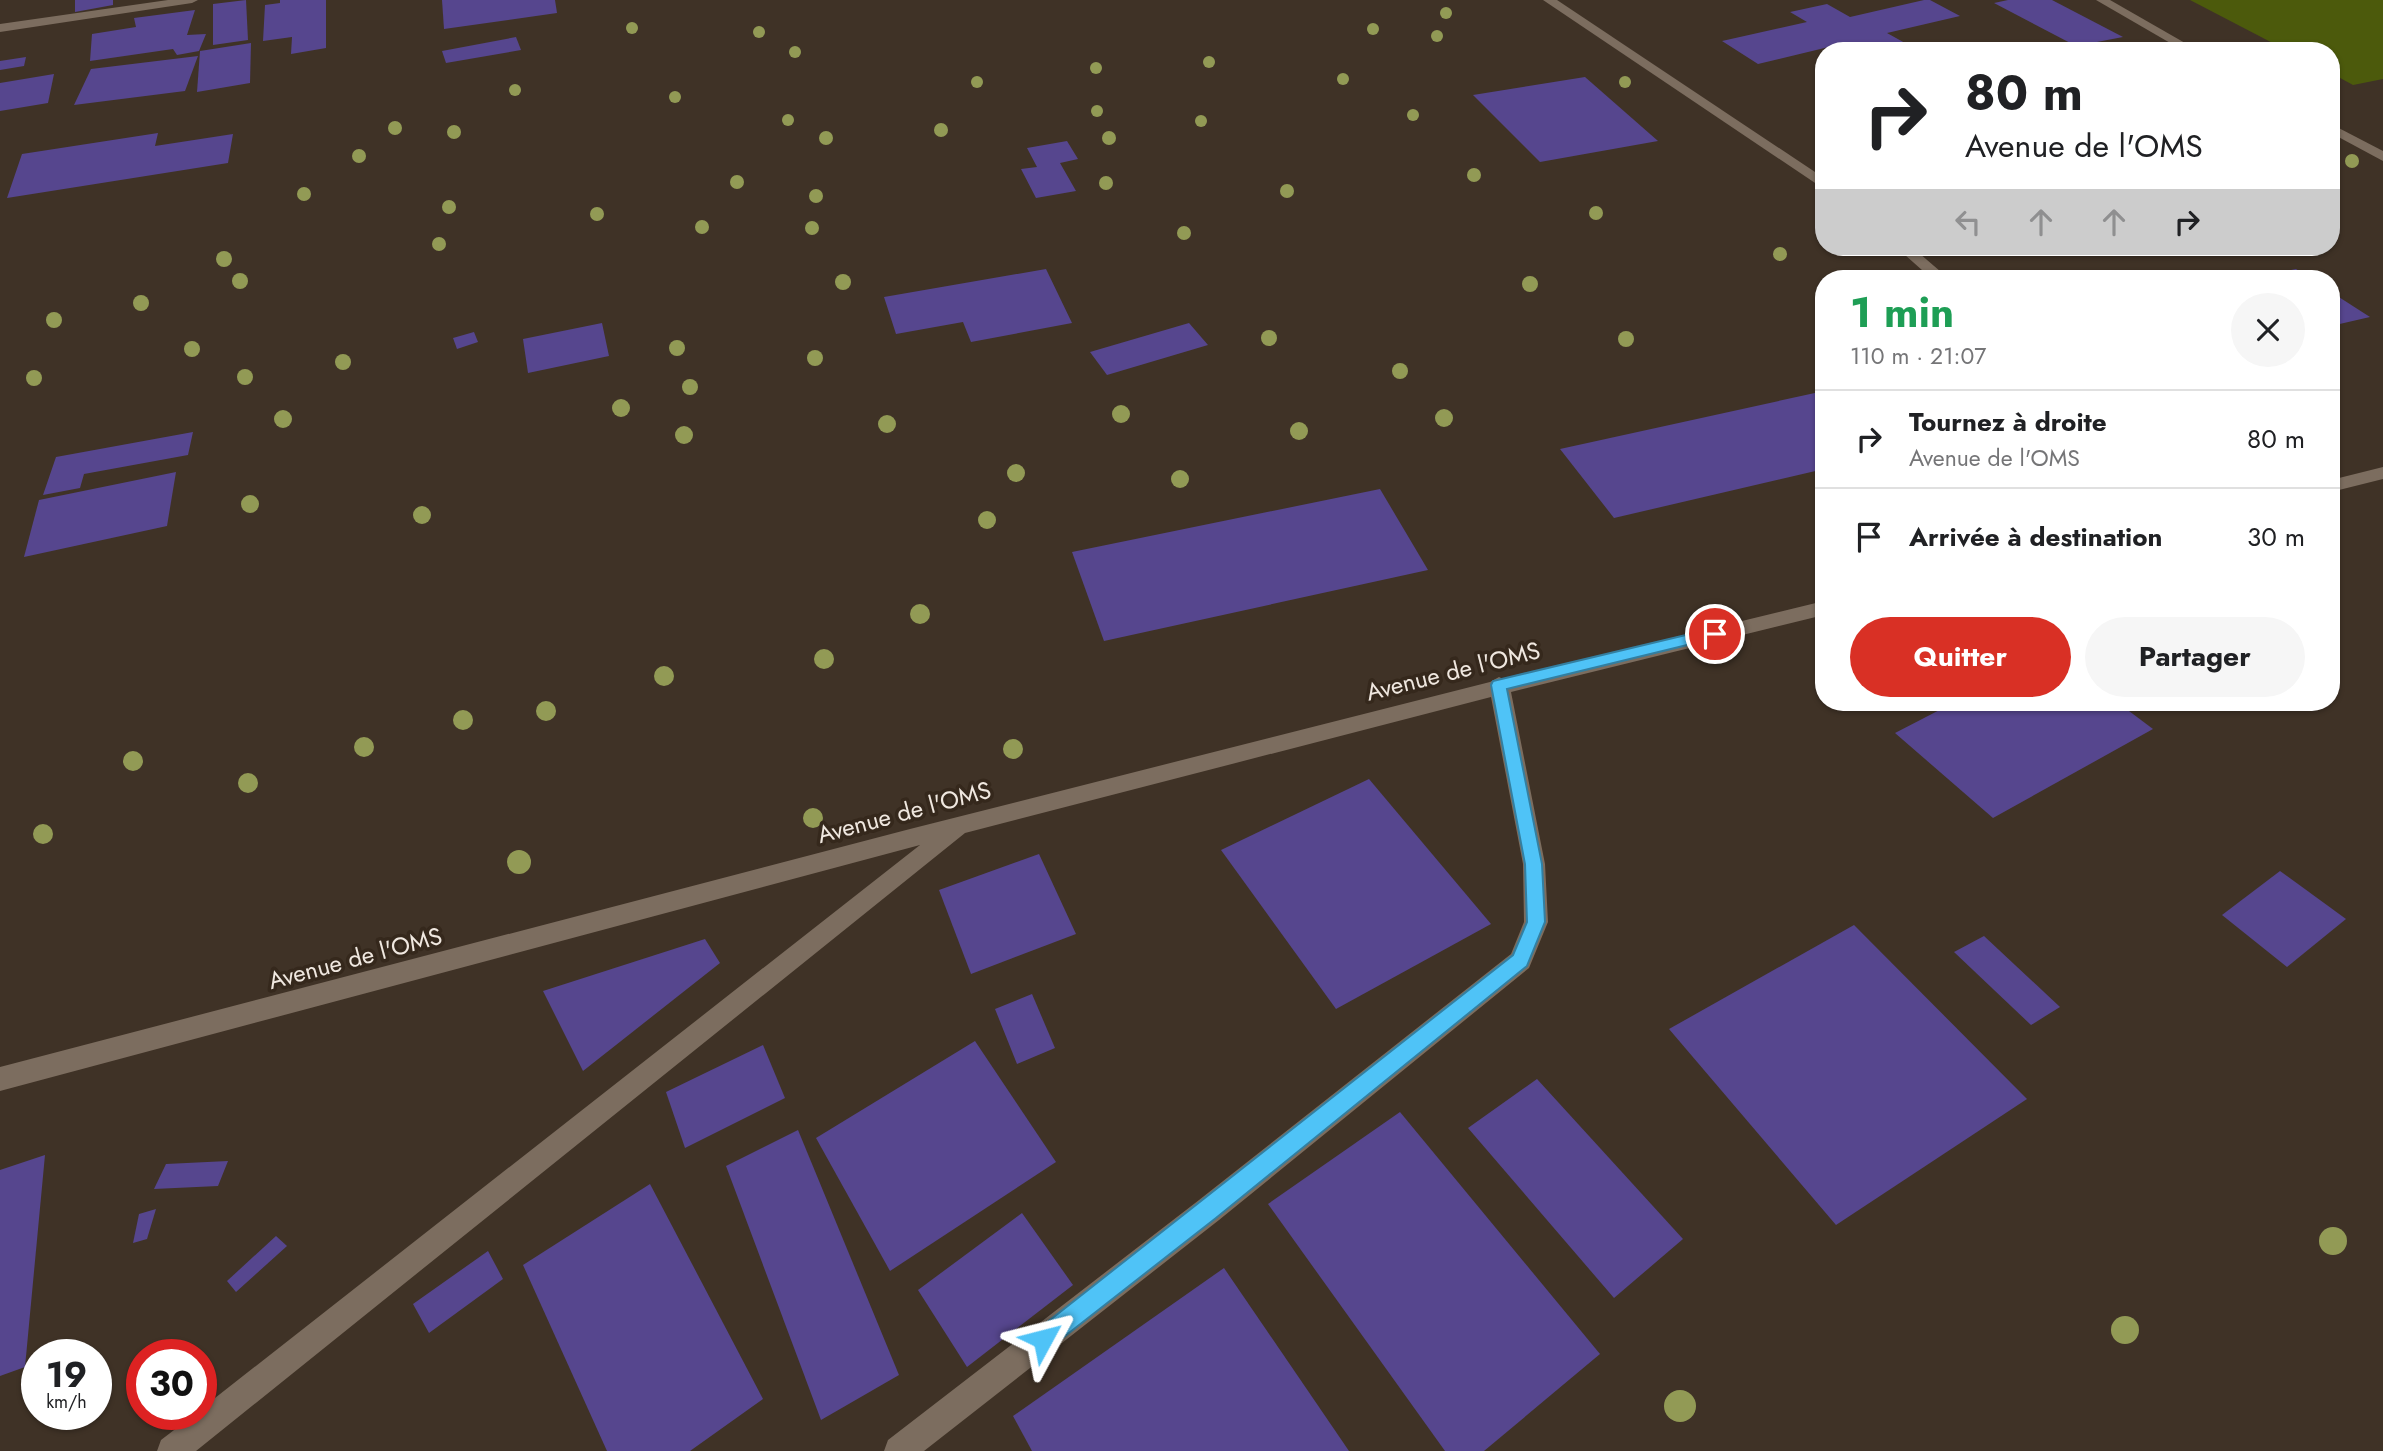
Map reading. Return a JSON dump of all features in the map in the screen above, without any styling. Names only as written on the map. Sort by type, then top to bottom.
[{"type":"street","points":[[0,28],[192,0]]},
{"type":"street","points":[[1549,0],[1815,179]]},
{"type":"street","points":[[2102,0],[2177,42]]},
{"type":"street","points":[[2340,133],[2383,157]]},
{"type":"street","points":[[1914,256],[1930,270]]},
{"type":"street","points":[[2340,484],[2383,473]]},
{"type":"street","name":"Avenue de l'OMS","points":[[0,1079],[963,823],[1499,685],[1815,610]]},
{"type":"street","points":[[898,1451],[1209,1210],[1520,961],[1536,922],[1534,864],[1499,685]]},
{"type":"street","points":[[172,1451],[963,823]]},
{"type":"green space","points":[[2190,0],[2383,0],[2383,79],[2353,85],[2340,78],[2340,42],[2271,42]]},
{"type":"building","points":[[75,0],[113,0],[113,5],[75,12]]},
{"type":"building","points":[[246,0],[248,40],[213,45],[213,4]]},
{"type":"building","points":[[280,0],[326,0],[326,48],[291,54],[292,37],[263,41],[265,5],[280,3]]},
{"type":"building","points":[[442,0],[555,0],[557,13],[444,29]]},
{"type":"building","points":[[1924,0],[1930,0],[1960,16],[1887,33],[1903,42],[1815,42],[1815,50],[1758,64],[1722,41],[1807,22],[1790,12],[1827,4],[1850,17]]},
{"type":"building","points":[[2008,0],[2052,0],[2123,37],[2097,42],[2068,42],[1994,3]]},
{"type":"building","points":[[195,10],[187,35],[206,34],[199,51],[177,55],[173,49],[90,61],[92,34],[136,27],[134,18]]},
{"type":"building","points":[[516,37],[521,50],[446,63],[442,51]]},
{"type":"building","points":[[251,43],[250,83],[197,92],[200,51]]},
{"type":"building","points":[[198,56],[185,91],[74,105],[91,69]]},
{"type":"building","points":[[26,57],[24,66],[0,70],[0,61]]},
{"type":"building","points":[[54,74],[48,103],[0,111],[0,83]]},
{"type":"building","points":[[1585,77],[1658,141],[1540,162],[1473,95]]},
{"type":"building","points":[[158,133],[155,146],[233,134],[228,163],[7,198],[22,154]]},
{"type":"building","points":[[1067,141],[1078,159],[1060,163],[1076,191],[1036,198],[1021,169],[1037,167],[1027,148]]},
{"type":"building","points":[[1046,269],[1072,323],[971,342],[963,322],[896,334],[884,297]]},
{"type":"building","points":[[2340,298],[2370,317],[2340,324]]},
{"type":"building","points":[[602,323],[609,356],[528,373],[523,339]]},
{"type":"building","points":[[1189,323],[1208,345],[1107,375],[1090,352]]},
{"type":"building","points":[[474,332],[478,342],[457,349],[453,338]]},
{"type":"building","points":[[1815,393],[1815,471],[1614,518],[1560,449]]},
{"type":"building","points":[[193,432],[188,455],[84,474],[80,488],[43,495],[56,457]]},
{"type":"building","points":[[176,472],[167,526],[24,557],[39,500]]},
{"type":"building","points":[[1380,489],[1428,570],[1104,641],[1072,552]]},
{"type":"building","points":[[1938,711],[2129,711],[2153,729],[1993,818],[1895,733]]},
{"type":"building","points":[[1369,779],[1491,924],[1336,1009],[1221,850]]},
{"type":"building","points":[[1039,854],[1076,934],[971,974],[939,890]]},
{"type":"building","points":[[2280,871],[2346,919],[2287,967],[2222,915]]},
{"type":"building","points":[[1854,925],[2027,1099],[1836,1225],[1669,1029]]},
{"type":"building","points":[[1984,936],[2060,1007],[2031,1025],[1954,952]]},
{"type":"building","points":[[705,939],[720,963],[583,1071],[543,991]]},
{"type":"building","points":[[1032,994],[1055,1048],[1017,1064],[995,1009]]},
{"type":"building","points":[[975,1041],[1056,1162],[890,1271],[816,1138]]},
{"type":"building","points":[[763,1045],[785,1098],[685,1148],[666,1092]]},
{"type":"building","points":[[1537,1079],[1683,1239],[1614,1298],[1468,1128]]},
{"type":"building","points":[[1400,1112],[1600,1354],[1484,1451],[1445,1451],[1268,1204]]},
{"type":"building","points":[[798,1130],[899,1375],[821,1420],[726,1166]]},
{"type":"building","points":[[45,1155],[28,1339],[21,1339],[21,1368],[0,1376],[0,1170]]},
{"type":"building","points":[[228,1161],[218,1186],[154,1189],[166,1164]]},
{"type":"building","points":[[650,1184],[763,1399],[690,1451],[607,1451],[523,1265]]},
{"type":"building","points":[[156,1209],[147,1239],[133,1243],[139,1214]]},
{"type":"building","points":[[1022,1213],[1073,1285],[967,1367],[918,1290]]},
{"type":"building","points":[[276,1236],[287,1246],[236,1292],[227,1281]]},
{"type":"building","points":[[488,1251],[503,1279],[429,1333],[413,1304]]},
{"type":"building","points":[[1224,1268],[1349,1451],[1032,1451],[1013,1416]]},
{"type":"route","points":[[1043,1339],[1520,961],[1536,922],[1534,864],[1499,685],[1715,634]]}]
